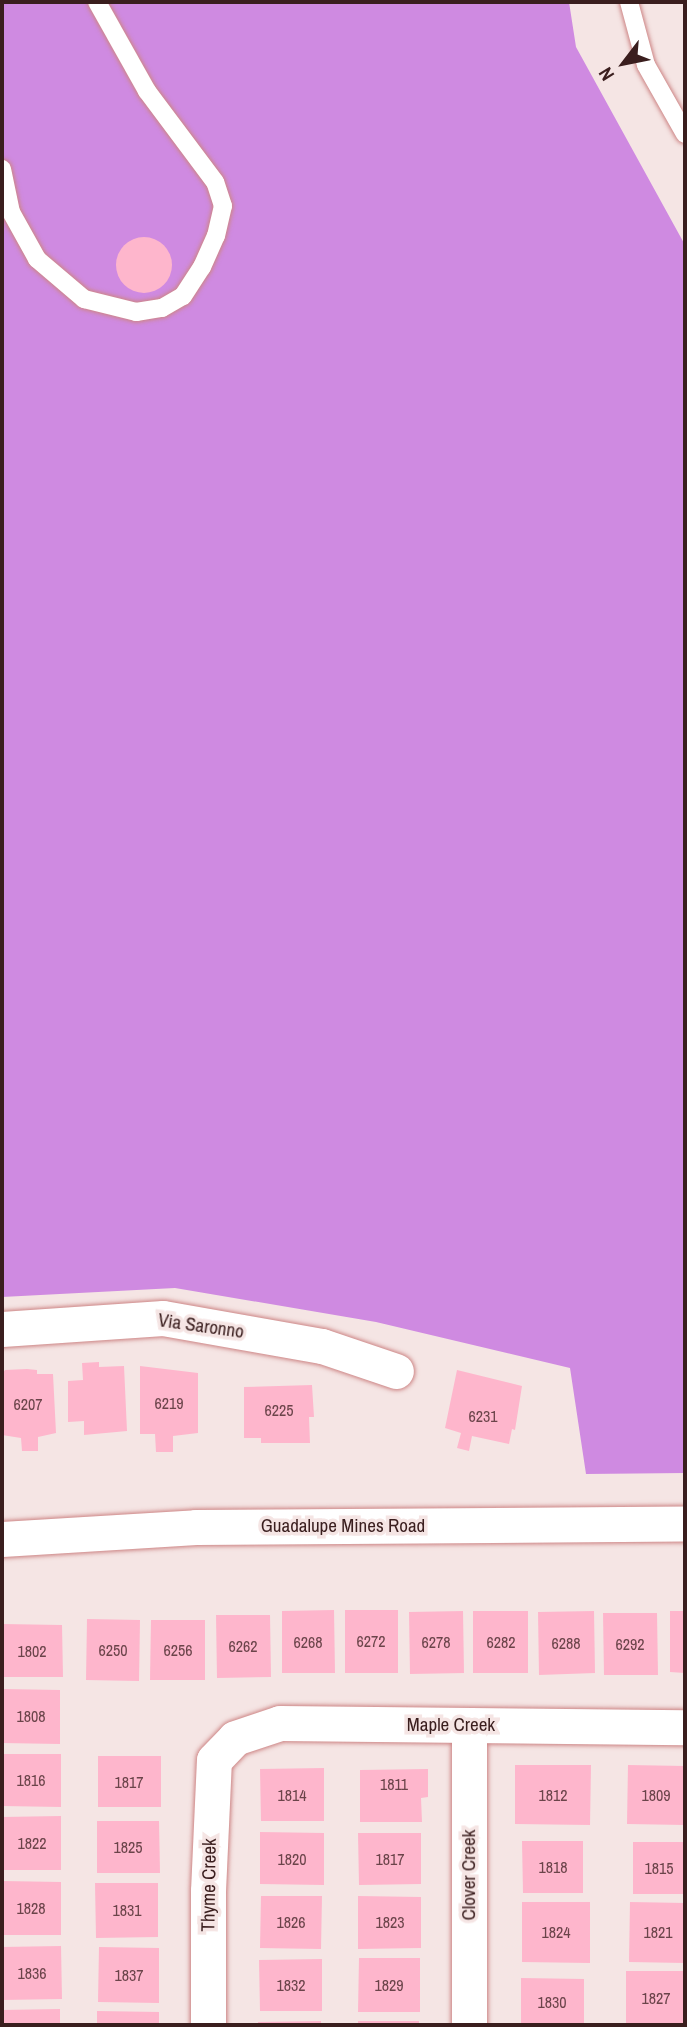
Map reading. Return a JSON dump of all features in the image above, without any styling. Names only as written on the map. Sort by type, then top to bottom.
[{"type":"street","name":"Via Saronno","points":[[2,1329],[163,1318],[321,1346],[396,1371]]},
{"type":"street","name":"Guadalupe Mines Road","points":[[2,1539],[196,1527],[685,1524]]},
{"type":"street","name":"Maple Creek","points":[[222,1748],[235,1738],[280,1723],[685,1727]]},
{"type":"street","name":"Clover Creek","points":[[469,2025],[470,1725]]},
{"type":"street","name":"Thyme Creek","points":[[208,2025],[208,1891],[214,1760],[222,1748]]},
{"type":"lane","points":[[2,169],[11,212],[37,259],[84,299],[136,312],[162,308],[183,296],[202,267],[216,236],[223,206],[215,182],[147,91],[97,2]]},
{"type":"lane","points":[[629,2],[646,65],[685,134]]},
{"type":"shaded area","points":[[2,2],[569,2],[576,47],[685,245],[685,1473],[586,1474],[570,1368],[376,1322],[175,1288],[2,1297]]},
{"type":"building","points":[[144,237],[155,239],[164,245],[170,254],[170,276],[164,285],[155,291],[144,293],[133,291],[124,285],[118,276],[116,265],[118,254],[124,245],[133,239]]},
{"type":"building","points":[[99,1362],[99,1367],[124,1366],[127,1431],[84,1435],[84,1421],[68,1422],[68,1381],[83,1380],[82,1363]]},
{"type":"building","points":[[140,1366],[198,1373],[198,1433],[173,1436],[173,1452],[156,1452],[155,1434],[140,1434]]},
{"type":"building","points":[[5,1370],[37,1370],[37,1374],[53,1374],[56,1433],[38,1437],[38,1451],[22,1451],[21,1438],[2,1435],[2,1374]]},
{"type":"building","points":[[457,1370],[522,1386],[515,1430],[512,1429],[509,1444],[472,1436],[469,1451],[457,1448],[461,1433],[445,1428]]},
{"type":"building","points":[[312,1385],[314,1417],[309,1417],[310,1443],[261,1443],[261,1438],[244,1438],[244,1387]]},
{"type":"building","points":[[334,1610],[335,1673],[282,1673],[282,1611]]},
{"type":"building","points":[[345,1610],[398,1610],[398,1673],[345,1673]]},
{"type":"building","points":[[463,1611],[464,1673],[410,1674],[409,1612]]},
{"type":"building","points":[[473,1611],[528,1611],[528,1673],[473,1673]]},
{"type":"building","points":[[594,1611],[595,1673],[539,1675],[538,1612]]},
{"type":"building","points":[[670,1611],[685,1611],[685,1673],[670,1672]]},
{"type":"building","points":[[603,1613],[657,1613],[658,1675],[604,1675]]},
{"type":"building","points":[[216,1615],[270,1615],[271,1677],[217,1678]]},
{"type":"building","points":[[87,1619],[140,1620],[139,1681],[86,1680]]},
{"type":"building","points":[[151,1620],[205,1620],[205,1680],[150,1680]]},
{"type":"building","points":[[2,1624],[62,1625],[63,1677],[2,1677]]},
{"type":"building","points":[[2,1689],[60,1690],[60,1744],[2,1743]]},
{"type":"building","points":[[2,1754],[61,1754],[61,1807],[2,1806]]},
{"type":"building","points":[[98,1756],[161,1756],[161,1807],[98,1807]]},
{"type":"building","points":[[515,1765],[591,1765],[590,1825],[515,1824]]},
{"type":"building","points":[[628,1765],[685,1766],[685,1825],[627,1824]]},
{"type":"building","points":[[324,1768],[324,1821],[261,1821],[260,1769]]},
{"type":"building","points":[[428,1769],[428,1797],[421,1798],[422,1822],[360,1822],[360,1770]]},
{"type":"building","points":[[61,1816],[61,1870],[2,1870],[2,1817]]},
{"type":"building","points":[[97,1821],[159,1821],[160,1873],[97,1873]]},
{"type":"building","points":[[260,1832],[324,1833],[324,1885],[260,1884]]},
{"type":"building","points":[[358,1833],[421,1833],[421,1884],[359,1885]]},
{"type":"building","points":[[522,1841],[583,1841],[583,1893],[523,1893]]},
{"type":"building","points":[[633,1842],[685,1842],[685,1894],[633,1894]]},
{"type":"building","points":[[2,1881],[61,1882],[61,1935],[2,1935]]},
{"type":"building","points":[[95,1883],[158,1883],[158,1937],[96,1938]]},
{"type":"building","points":[[261,1896],[322,1896],[321,1949],[260,1948]]},
{"type":"building","points":[[358,1896],[421,1897],[421,1948],[358,1949]]},
{"type":"building","points":[[522,1902],[590,1902],[590,1963],[522,1962]]},
{"type":"building","points":[[630,1902],[685,1903],[685,1963],[629,1962]]},
{"type":"building","points":[[61,1946],[62,1999],[2,2000],[2,1947]]},
{"type":"building","points":[[99,1947],[159,1948],[159,2003],[98,2002]]},
{"type":"building","points":[[359,1958],[420,1958],[420,2012],[358,2012]]},
{"type":"building","points":[[322,1959],[322,2011],[260,2011],[259,1960]]},
{"type":"building","points":[[626,1971],[685,1971],[685,2025],[626,2025]]},
{"type":"building","points":[[521,1978],[584,1979],[584,2025],[521,2025]]},
{"type":"building","points":[[60,2009],[60,2025],[2,2025],[2,2010]]},
{"type":"building","points":[[97,2011],[159,2012],[159,2025],[97,2025]]},
{"type":"building","points":[[321,2021],[321,2025],[258,2025],[258,2022]]},
{"type":"building","points":[[358,2021],[419,2021],[419,2025],[358,2025]]}]
